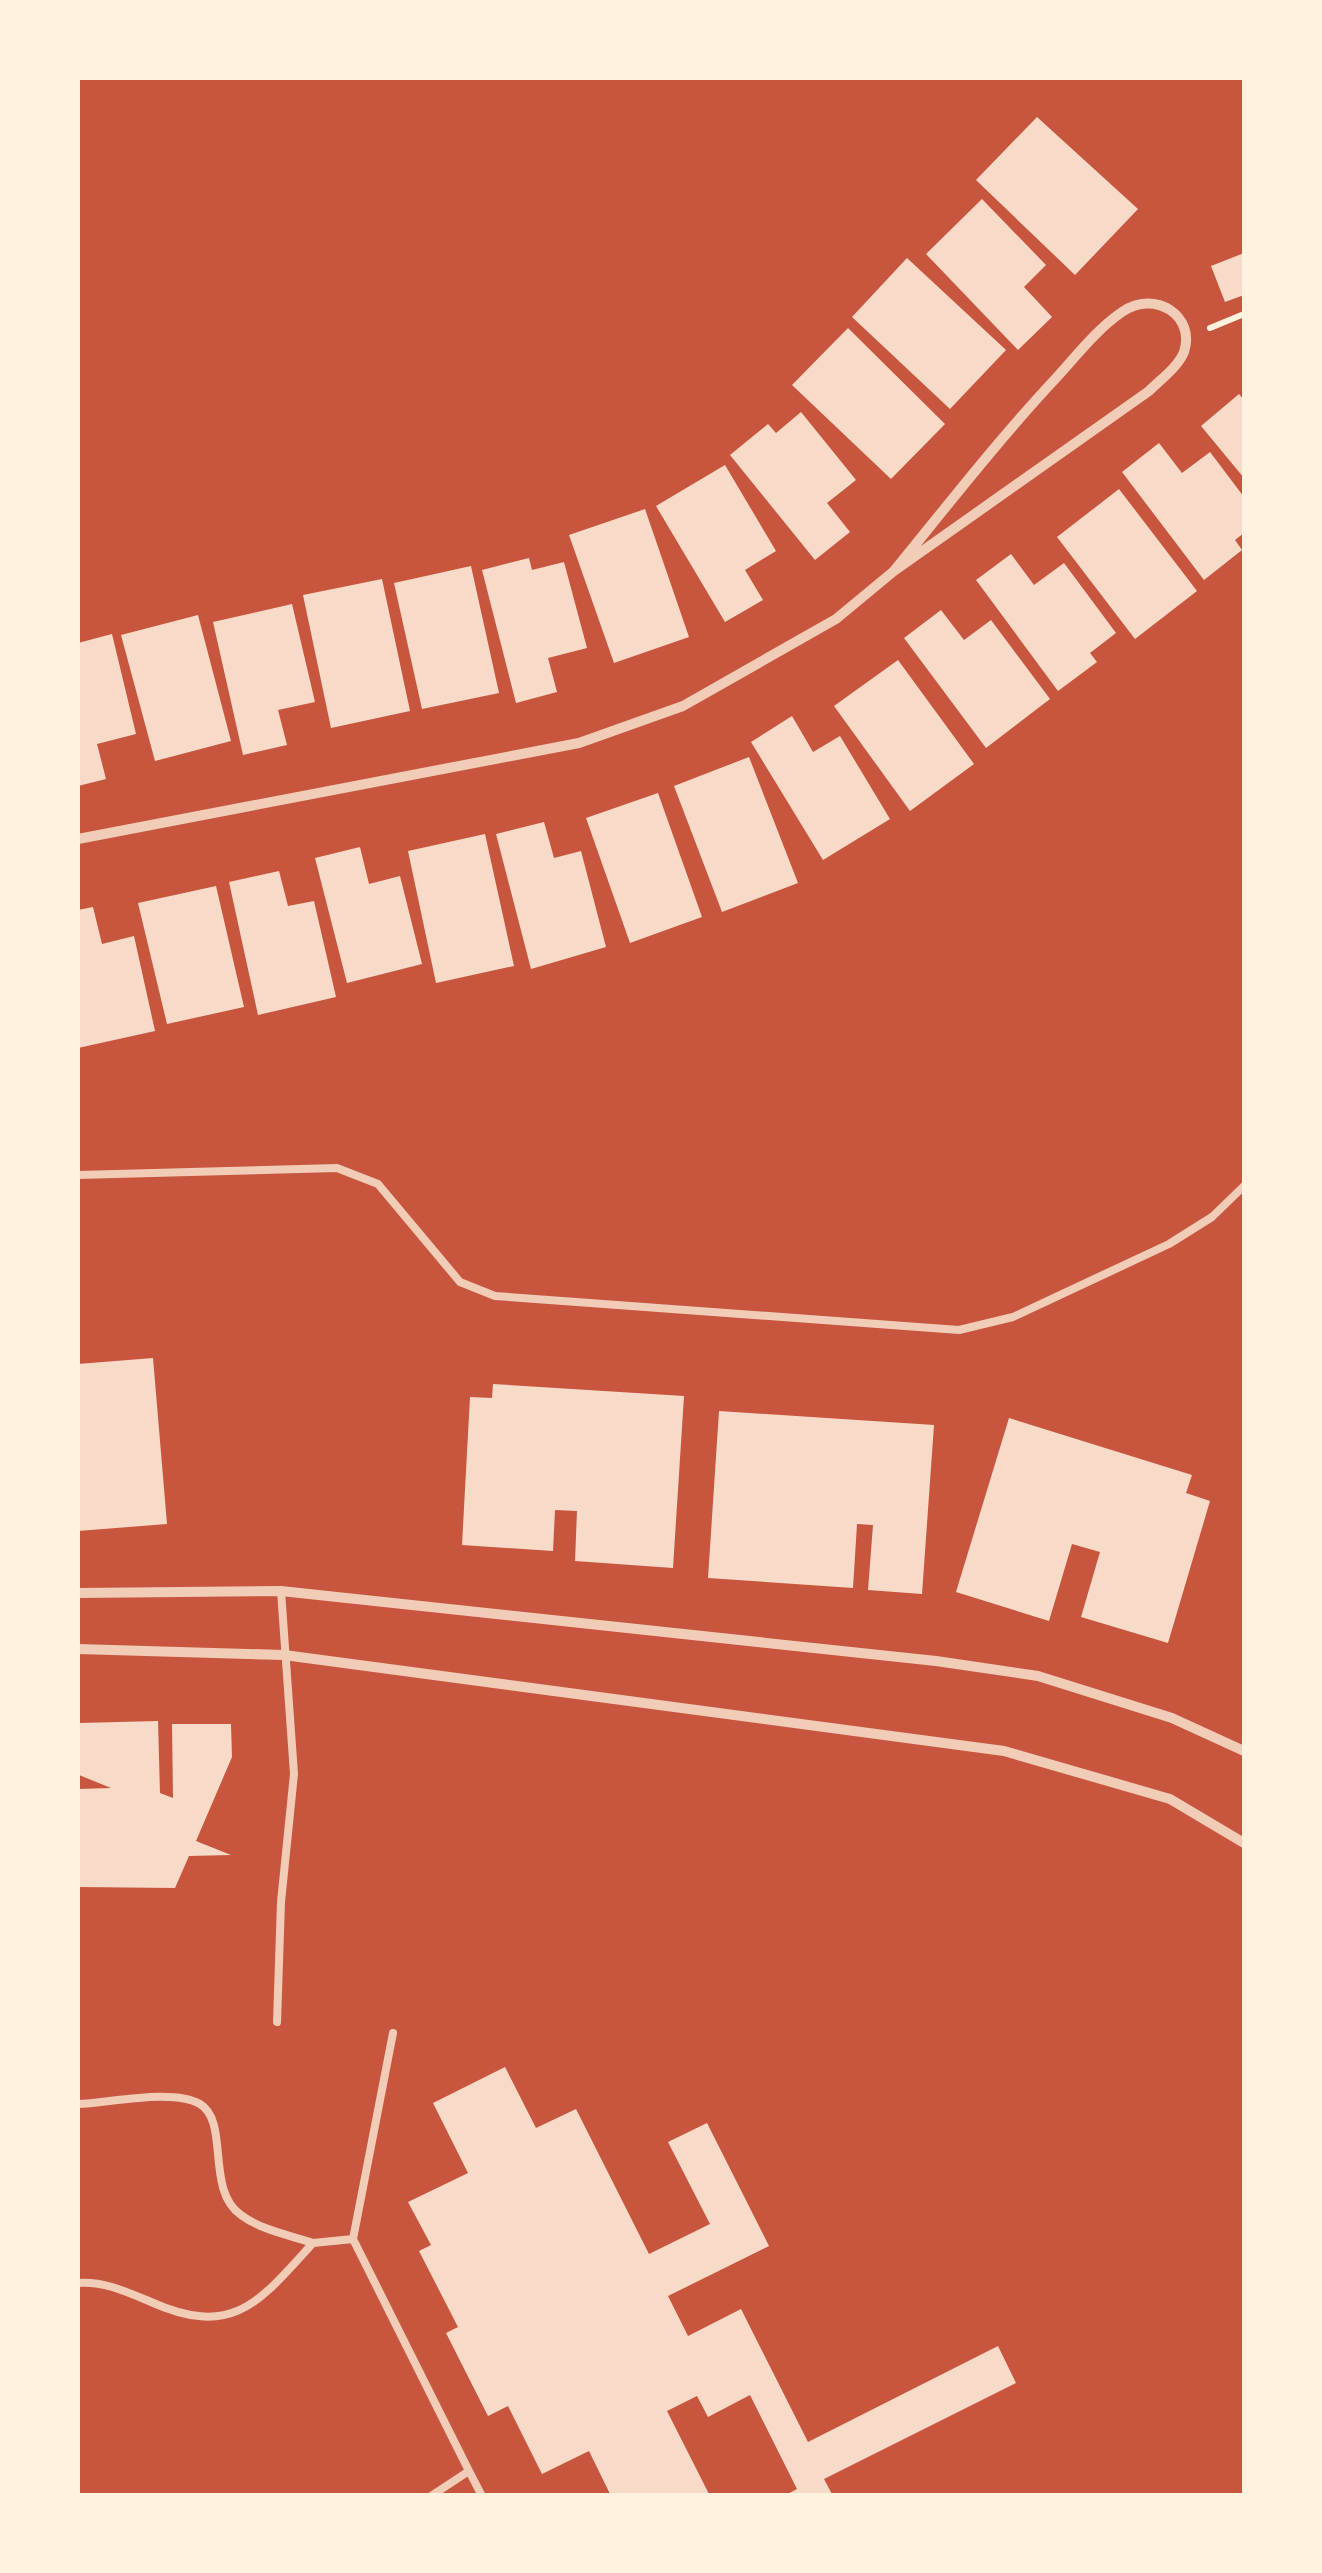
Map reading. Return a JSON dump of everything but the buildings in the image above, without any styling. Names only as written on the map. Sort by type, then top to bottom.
[{"type":"street","points":[[78,840],[579,743],[682,706],[836,619],[894,572],[1149,392],[1180,361],[1186,348],[1174,313],[1157,302],[1138,302],[1101,330],[1016,421],[894,572]]},
{"type":"street","points":[[78,1594],[281,1591],[936,1661],[1038,1676],[1172,1718],[1244,1751]]},
{"type":"street","points":[[78,1649],[284,1655],[1004,1751],[1170,1799],[1244,1843]]},
{"type":"lane","points":[[78,1174],[338,1168],[378,1184],[460,1282],[495,1296],[959,1330],[1013,1317],[1169,1244],[1212,1217],[1244,1186]]},
{"type":"lane","points":[[277,2022],[281,1902],[294,1774],[281,1591]]},
{"type":"lane","points":[[393,2033],[352,2239],[482,2496]]},
{"type":"lane","points":[[78,2104],[174,2096],[202,2104],[213,2120],[222,2192],[238,2213],[258,2225],[313,2242],[352,2239]]},
{"type":"lane","points":[[78,2282],[96,2282],[183,2316],[219,2318],[262,2299],[313,2242]]},
{"type":"lane","points":[[431,2496],[469,2471]]},
{"type":"path","points":[[1185,337],[1244,314]]}]
